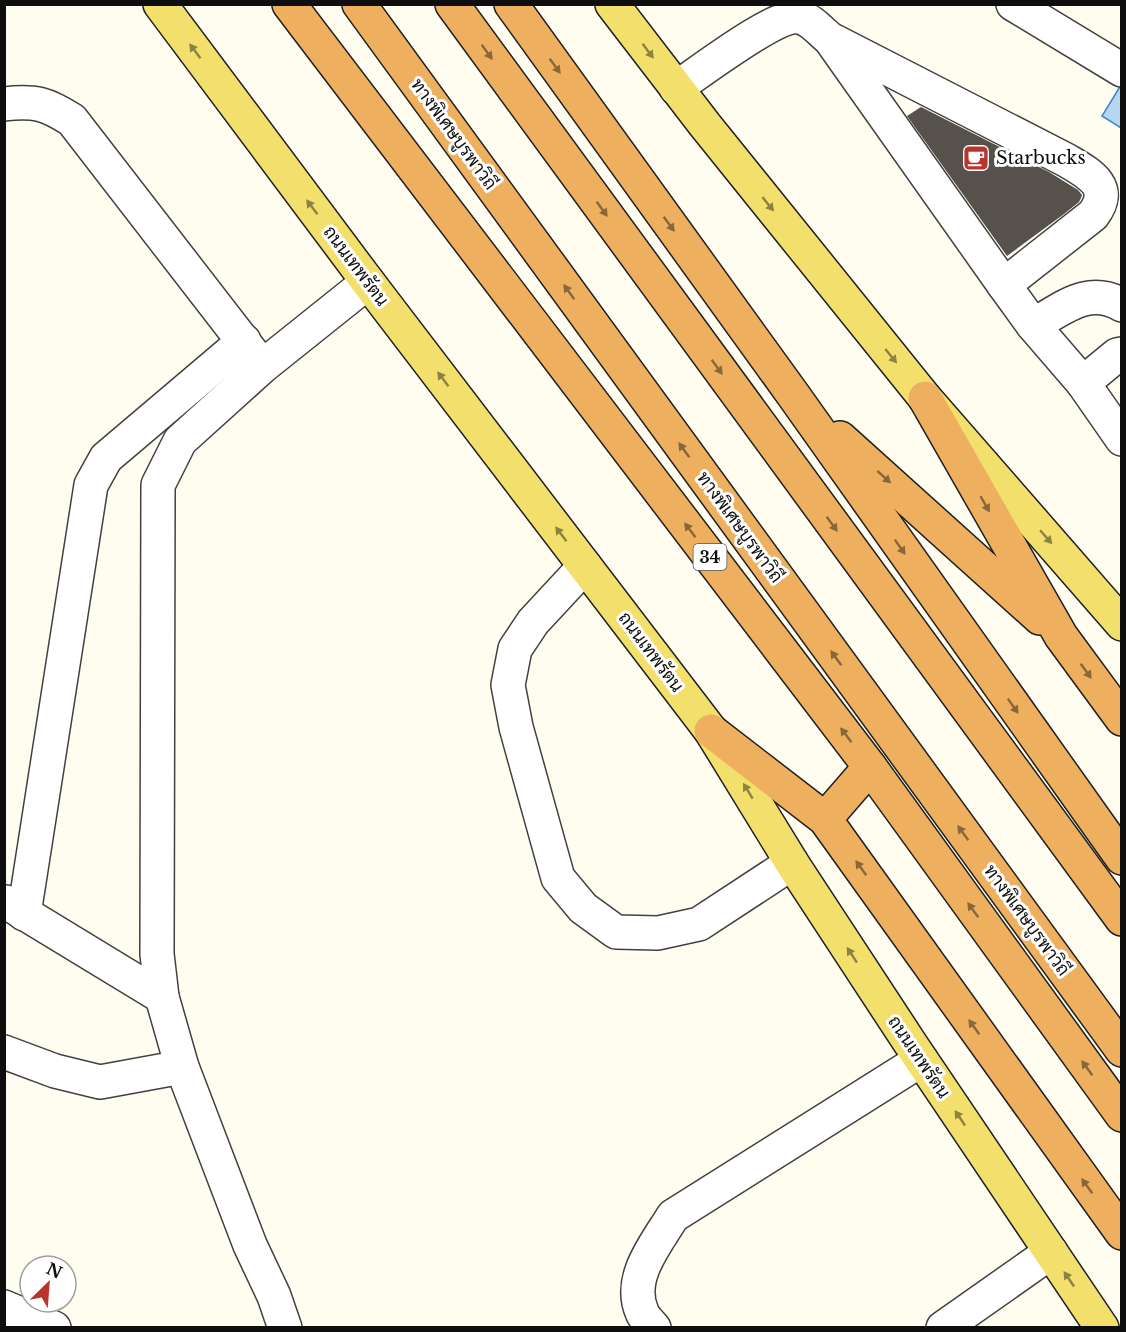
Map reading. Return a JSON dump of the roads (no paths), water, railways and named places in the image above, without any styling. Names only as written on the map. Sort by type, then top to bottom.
[{"type":"highway","name":"34","points":[[289,4],[870,767],[1122,1115]]},
{"type":"highway","name":"ทางพิเศษบูรพาวิถี","points":[[359,4],[1122,1050]]},
{"type":"highway","points":[[452,4],[1122,919]]},
{"type":"highway","points":[[510,4],[794,396],[1122,858]]},
{"type":"highway","points":[[794,396],[1061,636]]},
{"type":"highway","points":[[925,399],[1061,636],[1122,719]]},
{"type":"highway","points":[[711,731],[825,819],[1122,1233]]},
{"type":"highway","points":[[825,819],[870,767]]},
{"type":"main road","name":"ถนนเทพรัตน","points":[[160,4],[711,731],[792,863],[921,1060],[1102,1328]]},
{"type":"main road","points":[[612,4],[676,88],[925,399],[1122,624]]},
{"type":"street","points":[[1013,4],[1122,70]]},
{"type":"street","points":[[676,88],[772,24],[792,17],[802,18],[830,39],[1066,160],[1092,176],[1097,182],[1101,198],[1093,215],[1004,285]]},
{"type":"street","points":[[830,39],[1004,285],[1083,383],[1122,439]]},
{"type":"street","points":[[4,104],[22,102],[49,106],[72,120],[253,354]]},
{"type":"street","points":[[162,997],[14,907],[91,485],[106,458],[253,354],[369,282]]},
{"type":"street","points":[[1034,325],[1091,296],[1108,298],[1122,305]]},
{"type":"street","points":[[253,354],[180,441],[158,485],[157,954],[162,997],[182,1067],[250,1245],[274,1296],[285,1328]]},
{"type":"street","points":[[1083,383],[1117,355],[1122,354]]},
{"type":"street","points":[[585,566],[533,622],[515,649],[508,684],[516,728],[558,878],[583,908],[616,932],[658,933],[699,924],[792,863]]},
{"type":"street","points":[[4,1052],[55,1071],[100,1082],[182,1067]]},
{"type":"street","points":[[654,1328],[642,1312],[638,1285],[648,1255],[673,1216],[921,1060]]},
{"type":"street","points":[[943,1328],[1051,1252]]},
{"type":"street","points":[[4,1307],[54,1328]]},
{"type":"water","points":[[1121,85],[1121,128],[1102,116]]},
{"type":"place","name":"Starbucks","points":[[976,158]]}]
